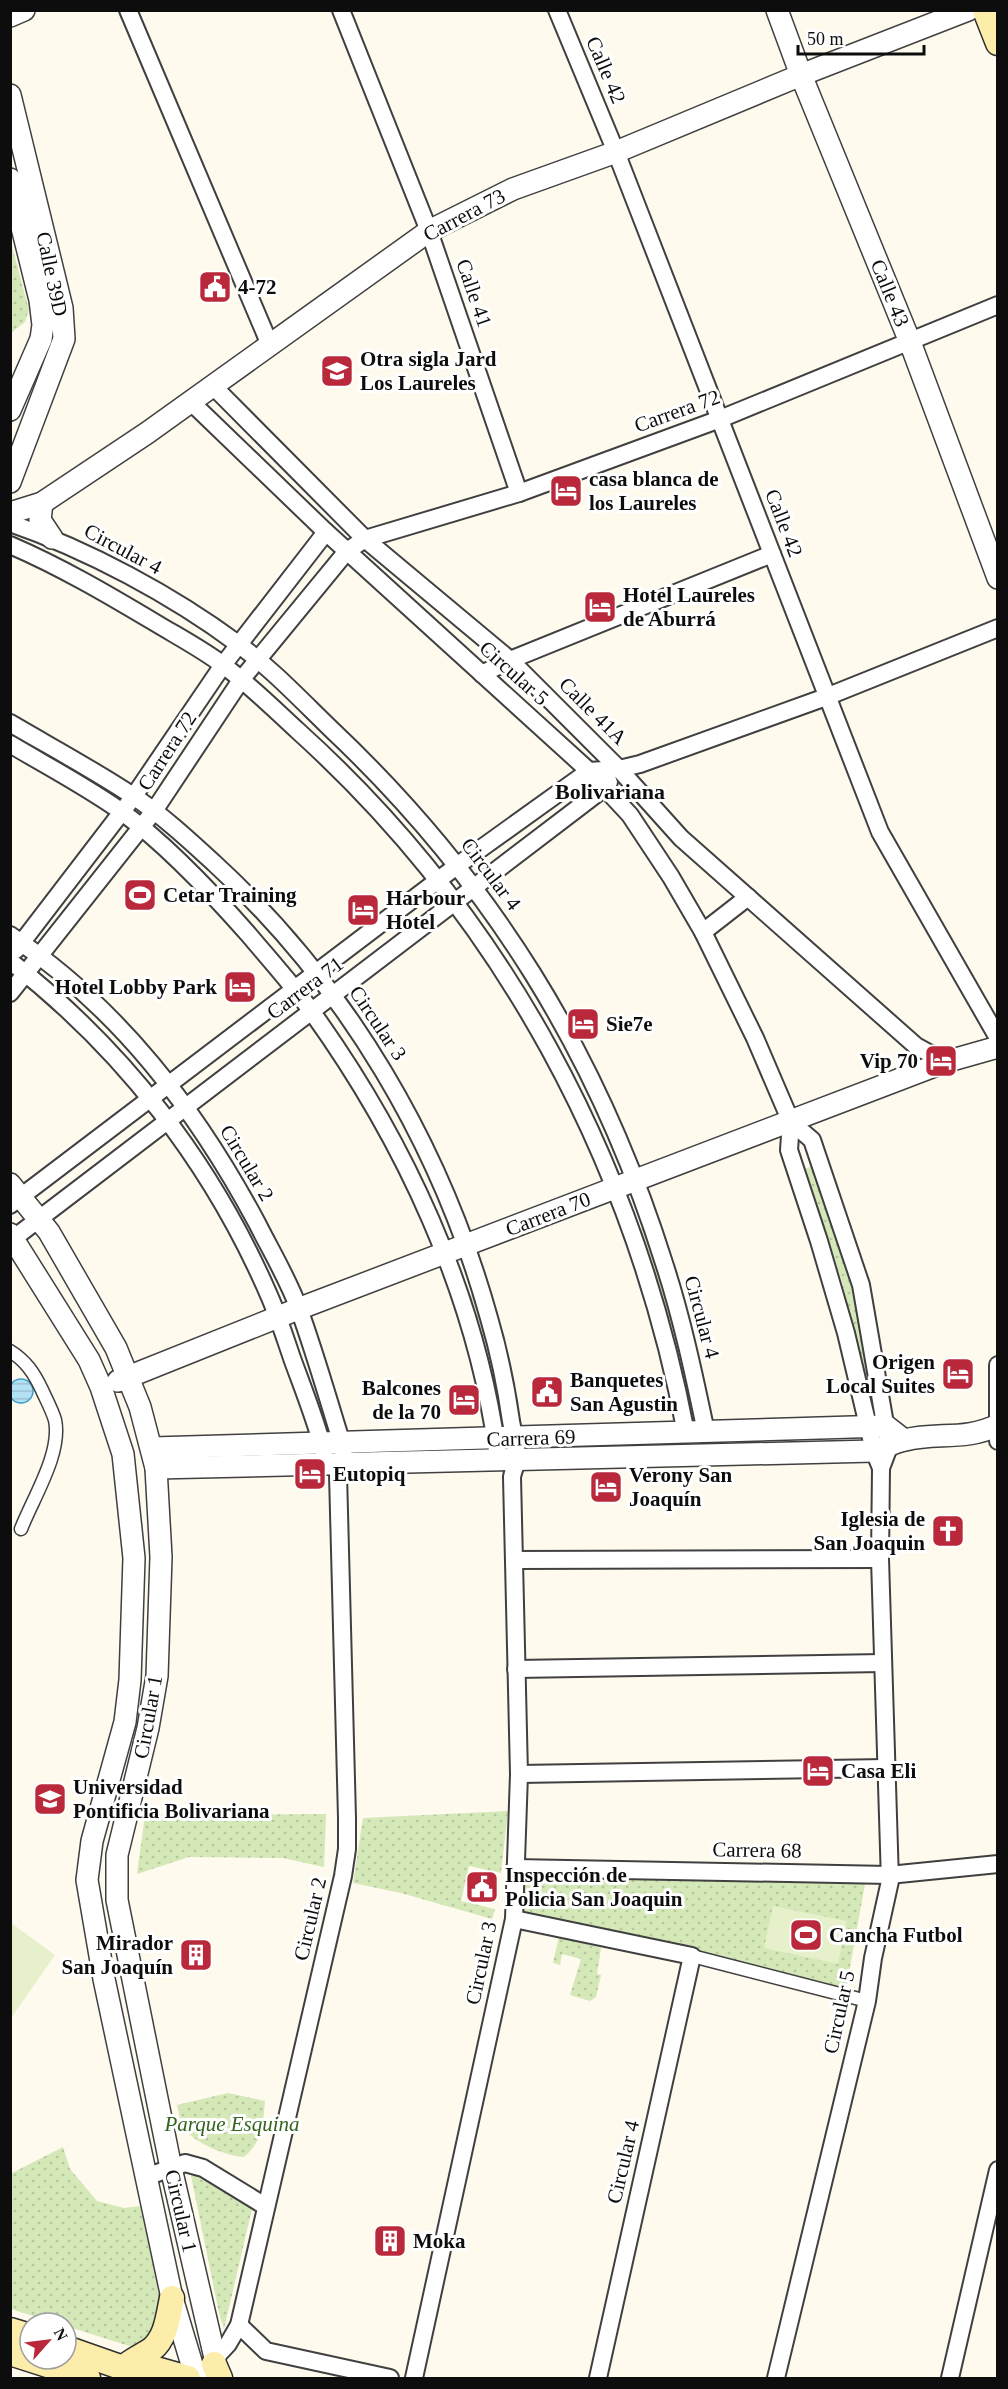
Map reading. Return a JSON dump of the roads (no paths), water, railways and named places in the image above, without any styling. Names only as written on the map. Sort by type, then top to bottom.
[{"type":"main road","points":[[985,10],[998,43]]},
{"type":"main road","points":[[123,2368],[152,2349],[161,2339],[166,2328],[172,2298]]},
{"type":"main road","points":[[78,2352],[123,2368],[156,2369],[188,2379]]},
{"type":"main road","points":[[10,2353],[78,2377]]},
{"type":"street","points":[[10,16],[24,10]]},
{"type":"street","points":[[128,10],[270,345]]},
{"type":"street","name":"Calle 41","points":[[341,10],[429,231],[519,493]]},
{"type":"street","name":"Calle 42","points":[[557,10],[616,152],[880,832],[998,1038]]},
{"type":"street","name":"Calle 43","points":[[777,10],[801,75],[910,342],[998,578]]},
{"type":"street","name":"Carrera 73","points":[[10,513],[42,503],[191,402],[429,231],[513,189],[616,152],[801,75],[968,10]]},
{"type":"street","name":"Calle 39D","points":[[10,95],[62,308],[64,339],[10,482]]},
{"type":"street","name":"Calle 39D","points":[[10,179],[44,325],[41,339],[10,410]]},
{"type":"street","name":"Carrera 72","points":[[10,993],[154,811],[257,659],[347,551],[365,539],[519,493],[720,419],[998,305]]},
{"type":"street","name":"Calle 41A","points":[[213,386],[365,539],[510,660],[619,769],[681,838],[916,1046],[945,1062]]},
{"type":"street","name":"Circular 5","points":[[191,402],[326,532],[589,771],[603,789],[630,815],[671,877],[703,932],[755,1038],[790,1122],[789,1150],[846,1333],[887,1452],[880,1559],[889,1875],[867,2001],[776,2379]]},
{"type":"street","points":[[42,503],[40,520],[52,538]]},
{"type":"street","name":"Circular 4","points":[[10,523],[52,538],[181,605],[257,659],[394,791],[474,886],[517,948],[556,1011],[597,1089],[626,1185],[677,1388],[696,1432]]},
{"type":"street","name":"Carrera 72","points":[[10,959],[16,939],[122,812],[223,665],[326,532],[365,539]]},
{"type":"street","name":"Circular 4","points":[[10,545],[93,585],[223,665],[344,772],[380,810],[438,881],[492,953],[535,1022],[581,1111],[626,1185]]},
{"type":"street","points":[[482,674],[510,660],[772,554]]},
{"type":"street","points":[[589,771],[619,769],[640,764],[826,697],[998,628]]},
{"type":"street","name":"Circular 3","points":[[10,723],[134,796],[154,811],[232,880],[274,923],[316,973],[392,1085],[435,1168],[466,1246],[495,1337],[509,1466],[514,1560],[519,1774],[514,1919],[414,2379]]},
{"type":"street","name":"Circular 3","points":[[10,744],[122,812],[141,828],[215,896],[312,1011],[369,1099],[417,1190],[444,1254],[505,1438]]},
{"type":"street","points":[[344,772],[360,756]]},
{"type":"street","name":"Carrera 71","points":[[12,1236],[39,1219],[603,789],[619,769]]},
{"type":"street","name":"Carrera 71","points":[[14,1195],[170,1084],[458,865],[589,771]]},
{"type":"street","points":[[703,932],[748,897]]},
{"type":"street","name":"Circular 2","points":[[16,939],[40,956],[102,1009],[135,1043],[186,1106],[246,1203],[298,1309],[335,1458],[347,1850],[341,1887],[239,2325],[209,2371]]},
{"type":"street","name":"Circular 2","points":[[10,959],[107,1047],[168,1120],[226,1208],[250,1255],[335,1458]]},
{"type":"street","points":[[535,1022],[556,1011]]},
{"type":"street","name":"Carrera 70","points":[[101,1388],[277,1317],[945,1062],[998,1047]]},
{"type":"street","points":[[369,1099],[392,1085]]},
{"type":"street","name":"Circular 5","points":[[790,1122],[812,1140],[861,1285],[877,1427]]},
{"type":"street","name":"Circular 1","points":[[14,1195],[39,1219],[99,1316],[129,1376],[154,1458],[160,1557],[157,1676],[148,1728],[117,1855],[115,1874],[117,1900],[209,2371]]},
{"type":"street","name":"Circular 1","points":[[12,1236],[72,1331],[101,1388],[123,1454],[134,1558],[133,1638],[124,1722],[92,1841],[87,1880],[104,1979],[172,2298],[209,2371]]},
{"type":"street","points":[[10,1351],[21,1357],[32,1370],[54,1420],[56,1439],[50,1462],[21,1529]]},
{"type":"street","points":[[997,1431],[998,1365]]},
{"type":"street","points":[[877,1427],[887,1452]]},
{"type":"street","name":"Carrera 69","points":[[335,1458],[505,1438],[877,1427]]},
{"type":"street","name":"Carrera 69","points":[[154,1458],[335,1458],[509,1466],[887,1452],[997,1431]]},
{"type":"street","points":[[514,1560],[880,1559]]},
{"type":"street","points":[[516,1669],[883,1663]]},
{"type":"street","points":[[519,1774],[886,1768]]},
{"type":"street","name":"Carrera 68","points":[[516,1868],[889,1875],[998,1864]]},
{"type":"street","points":[[514,1919],[692,1956],[867,2001]]},
{"type":"street","name":"Circular 4","points":[[598,2379],[692,1956]]},
{"type":"street","points":[[146,2177],[185,2163],[203,2168],[265,2206]]},
{"type":"street","points":[[950,2379],[998,2170]]},
{"type":"street","points":[[239,2325],[266,2351],[390,2379]]},
{"type":"water","points":[[21,1379],[29,1383],[33,1391],[29,1399],[21,1403],[13,1399],[9,1391],[13,1383]]},
{"type":"place","name":"4-72","points":[[215,287]]},
{"type":"place","name":"Otra sigla Jard Los Laureles","points":[[337,371]]},
{"type":"place","name":"casa blanca de los Laureles","points":[[566,491]]},
{"type":"place","name":"Hotel Laureles de Aburrá","points":[[600,607]]},
{"type":"place","name":"Cetar Training","points":[[140,895]]},
{"type":"place","name":"Harbour Hotel","points":[[363,910]]},
{"type":"place","name":"Hotel Lobby Park","points":[[240,987]]},
{"type":"place","name":"Sie7e","points":[[583,1024]]},
{"type":"place","name":"Vip 70","points":[[941,1061]]},
{"type":"place","name":"Origen Local Suites","points":[[958,1374]]},
{"type":"place","name":"Banquetes San Agustin","points":[[547,1392]]},
{"type":"place","name":"Balcones de la 70","points":[[464,1400]]},
{"type":"place","name":"Eutopiq","points":[[310,1474]]},
{"type":"place","name":"Verony San Joaquín","points":[[606,1487]]},
{"type":"place","name":"Iglesia de San Joaquin","points":[[948,1531]]},
{"type":"place","name":"Casa Eli","points":[[818,1771]]},
{"type":"place","name":"Universidad Pontificia Bolivariana","points":[[50,1799]]},
{"type":"place","name":"Inspección de Policia San Joaquin","points":[[482,1887]]},
{"type":"place","name":"Cancha Futbol","points":[[806,1935]]},
{"type":"place","name":"Mirador San Joaquín","points":[[196,1955]]},
{"type":"place","name":"Moka","points":[[390,2241]]},
{"type":"district","name":"Bolivariana","points":[[610,791]]},
{"type":"park label","name":"Parque Esquina","points":[[232,2124]]}]
